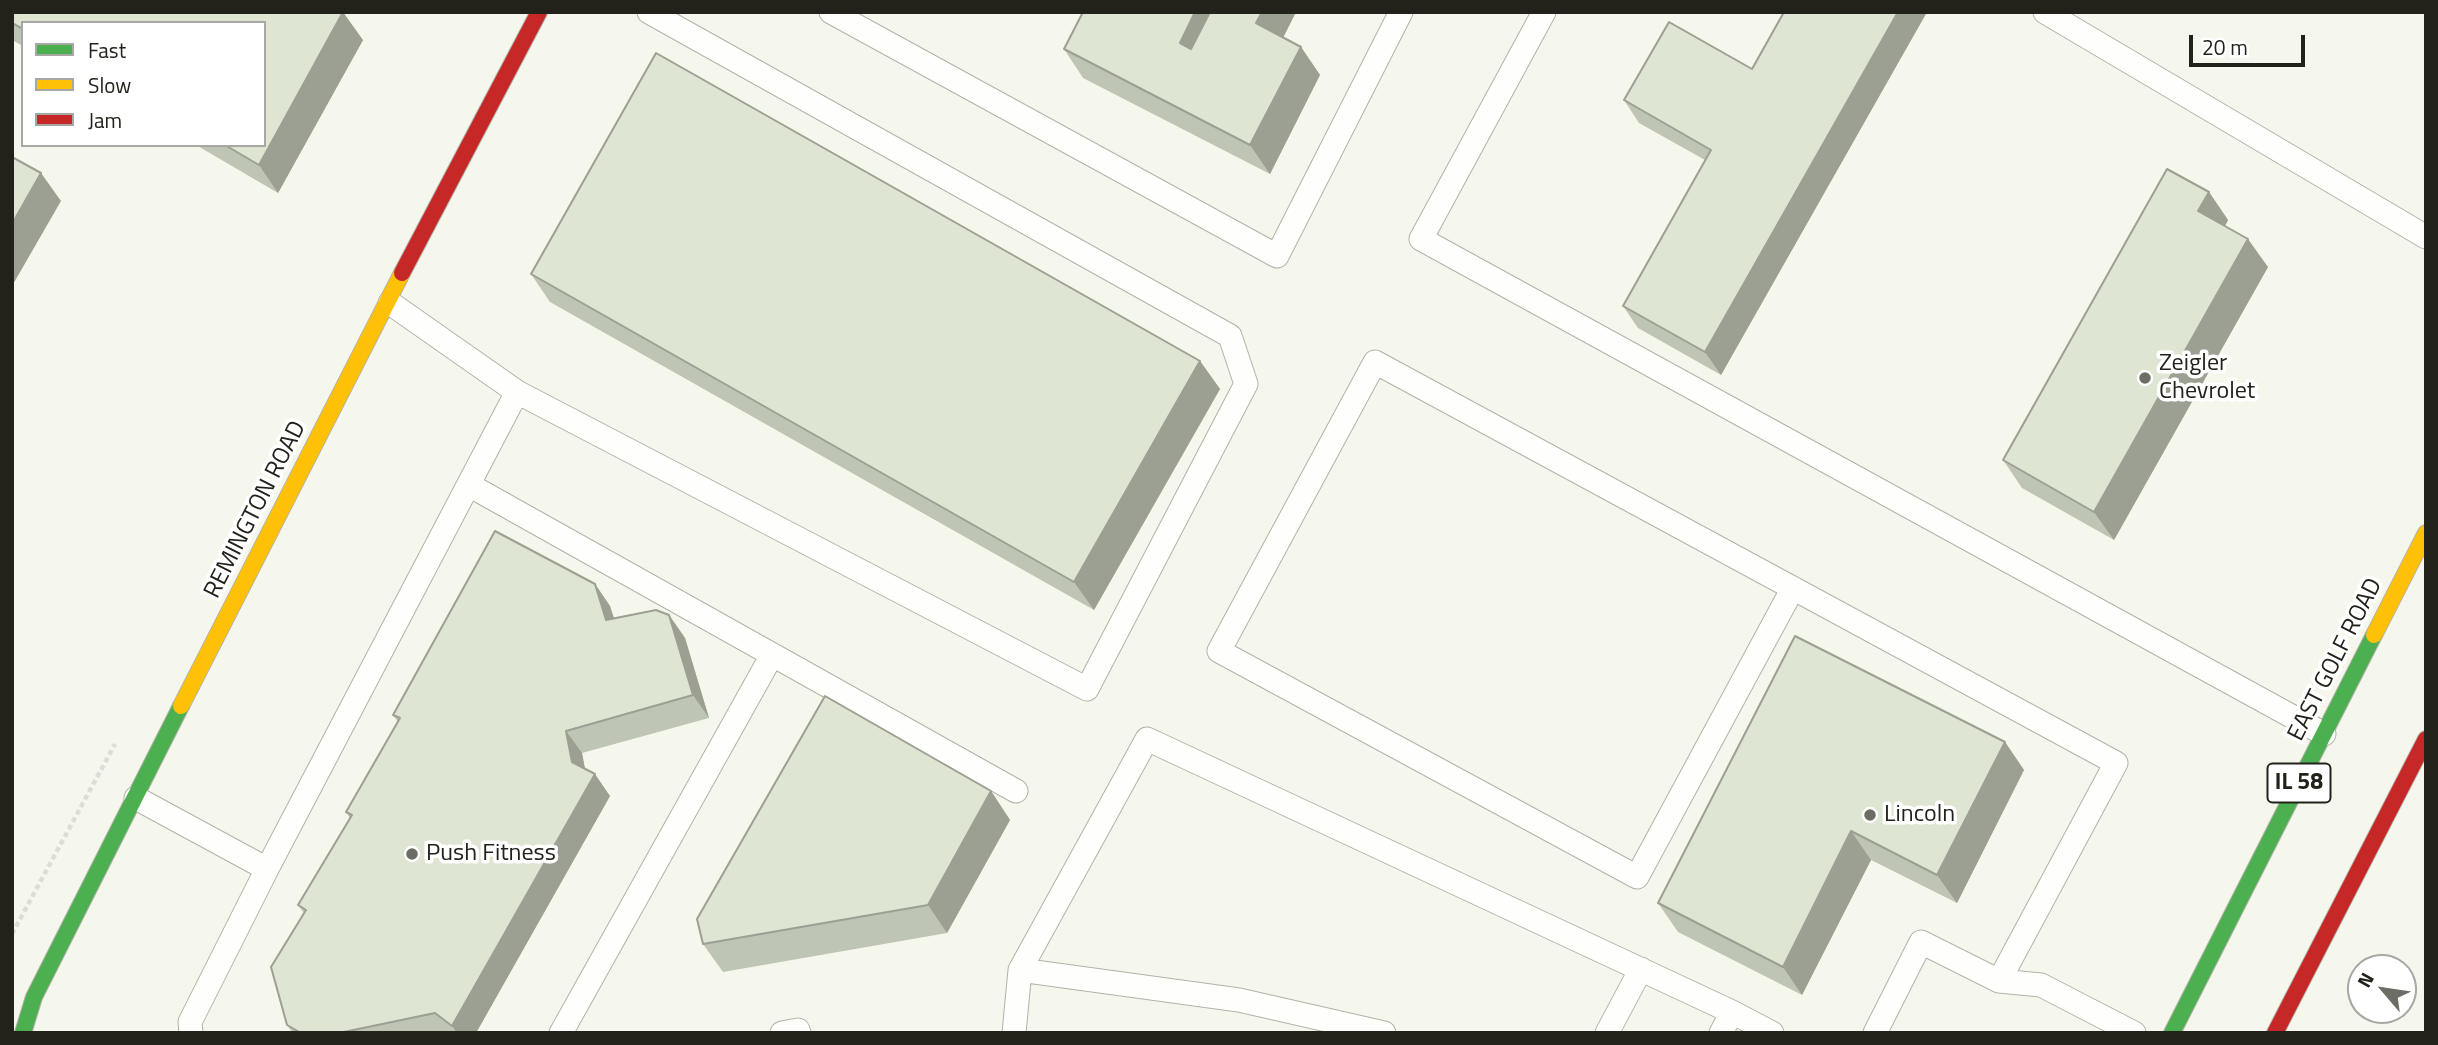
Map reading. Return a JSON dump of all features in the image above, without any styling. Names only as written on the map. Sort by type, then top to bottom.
[{"type":"street","name":"REMINGTON ROAD","points":[[23,1033],[34,997],[341,390],[390,303],[539,12]]},
{"type":"street","name":"EAST GOLF ROAD","points":[[2172,1033],[2426,533]]},
{"type":"street","points":[[2275,1033],[2426,739]]},
{"type":"lane","points":[[390,303],[517,392],[1087,689],[1247,384],[1230,337],[649,12]]},
{"type":"lane","points":[[831,12],[1277,256],[1401,12]]},
{"type":"lane","points":[[1544,12],[1421,239],[2324,734]]},
{"type":"lane","points":[[2045,12],[2426,237]]},
{"type":"lane","points":[[1793,588],[1637,877],[1219,651],[1375,362],[1793,588],[2116,763],[1999,981]]},
{"type":"lane","points":[[191,1033],[190,1022],[267,869],[517,392]]},
{"type":"lane","points":[[469,485],[1016,791]]},
{"type":"lane","points":[[561,1033],[772,655]]},
{"type":"lane","points":[[1014,1033],[1020,970],[1147,738],[1772,1033]]},
{"type":"lane","points":[[136,798],[267,869]]},
{"type":"lane","points":[[1875,1033],[1921,942],[1999,981],[2041,985],[2133,1033]]},
{"type":"lane","points":[[1020,970],[1239,1000],[1384,1033]]},
{"type":"lane","points":[[1607,1033],[1641,970]]},
{"type":"lane","points":[[1721,1033],[1732,1012]]},
{"type":"lane","points":[[782,1033],[798,1030],[799,1033]]},
{"type":"building","points":[[12,12],[343,12],[259,165],[228,147],[266,147],[266,21],[21,21],[21,28],[12,23]]},
{"type":"building","points":[[1083,12],[1195,12],[1180,43],[1191,49],[1210,12],[1262,12],[1256,23],[1301,47],[1250,145],[1064,49]]},
{"type":"building","points":[[1784,12],[1898,12],[1705,352],[1623,306],[1711,150],[1624,100],[1669,22],[1752,69]]},
{"type":"building","points":[[656,53],[1200,361],[1074,582],[531,274]]},
{"type":"building","points":[[12,157],[41,173],[12,224]]},
{"type":"building","name":"Zeigler Chevrolet","points":[[2167,169],[2209,192],[2198,211],[2248,239],[2094,512],[2003,460]]},
{"type":"building","points":[[495,531],[595,584],[606,620],[656,610],[669,615],[693,695],[566,731],[572,762],[595,774],[452,1026],[435,1013],[339,1033],[301,1033],[287,1025],[271,967],[306,910],[298,905],[352,815],[346,812],[400,718],[393,715]]},
{"type":"building","name":"Lincoln","points":[[1795,636],[2005,742],[1937,875],[1851,831],[1783,967],[1658,903]]},
{"type":"building","points":[[825,696],[991,791],[928,905],[703,944],[697,919]]},
{"type":"traffic: fast","points":[[2172,1033],[2374,635]]},
{"type":"traffic: fast","points":[[23,1033],[34,997],[181,706]]},
{"type":"traffic: slow","points":[[181,706],[402,273]]},
{"type":"traffic: slow","points":[[2374,635],[2426,533]]},
{"type":"traffic: jam","points":[[402,273],[539,12]]},
{"type":"traffic: jam","points":[[2275,1033],[2426,739]]},
{"type":"place","name":"Zeigler Chevrolet","points":[[2145,378]]},
{"type":"place","name":"Lincoln","points":[[1870,815]]},
{"type":"place","name":"Push Fitness","points":[[412,854]]}]
